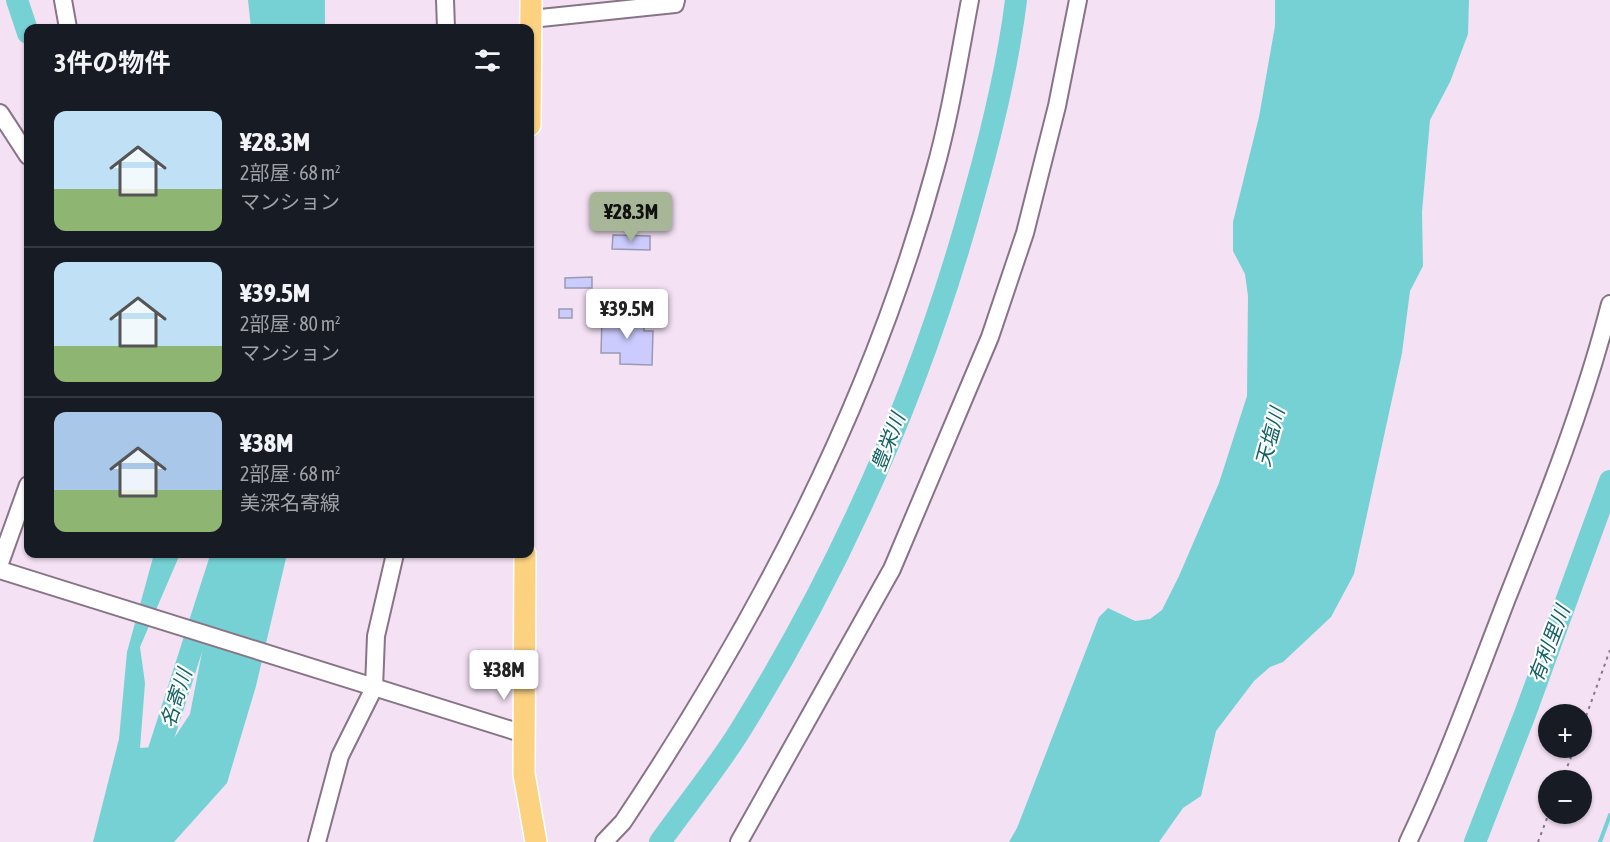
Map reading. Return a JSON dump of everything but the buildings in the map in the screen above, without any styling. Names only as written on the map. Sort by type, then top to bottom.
[{"type":"main road","points":[[525,558],[524,774],[536,842]]},
{"type":"street","points":[[63,0],[67,24]]},
{"type":"street","points":[[445,0],[446,24]]},
{"type":"street","points":[[531,10],[675,4],[676,0]]},
{"type":"street","points":[[604,842],[623,822],[728,658],[787,551],[839,438],[876,351],[934,172],[970,0]]},
{"type":"street","points":[[739,842],[892,569],[990,337],[1025,233],[1057,106],[1078,0]]},
{"type":"street","points":[[0,113],[24,150]]},
{"type":"street","points":[[1408,842],[1452,740],[1550,490],[1595,364],[1610,304]]},
{"type":"street","points":[[0,563],[24,496]]},
{"type":"street","points":[[317,842],[340,756],[374,688],[376,636],[394,558]]},
{"type":"street","points":[[0,570],[524,734]]},
{"type":"path","points":[[1590,704],[1610,650]]},
{"type":"path","points":[[1538,842],[1545,824]]},
{"type":"water","points":[[248,0],[325,0],[325,24],[251,24]]},
{"type":"water","name":"天塩川","points":[[1275,0],[1469,0],[1468,34],[1450,82],[1430,120],[1422,212],[1423,266],[1410,291],[1402,353],[1354,574],[1331,617],[1283,662],[1270,667],[1254,681],[1216,731],[1201,796],[1183,808],[1159,842],[1009,842],[1017,828],[1099,617],[1108,608],[1135,621],[1150,619],[1162,610],[1219,483],[1247,396],[1248,296],[1245,274],[1233,251],[1233,222],[1259,117],[1275,26]]},
{"type":"water","points":[[153,558],[178,558],[140,647],[145,683],[140,748],[169,746],[190,714],[220,558],[286,558],[256,686],[227,783],[174,842],[93,842],[119,739],[127,652]]},
{"type":"waterway","points":[[17,0],[25,24]]},
{"type":"waterway","name":"豊栄川","points":[[660,842],[732,743],[778,666],[814,602],[877,470],[931,334],[954,265],[993,123],[1009,49],[1016,0]]},
{"type":"waterway","name":"有利里川","points":[[1475,842],[1525,714],[1610,481]]},
{"type":"waterway","name":"名寄川","points":[[151,775],[221,558]]},
{"type":"waterway","points":[[1600,842],[1610,815]]}]
